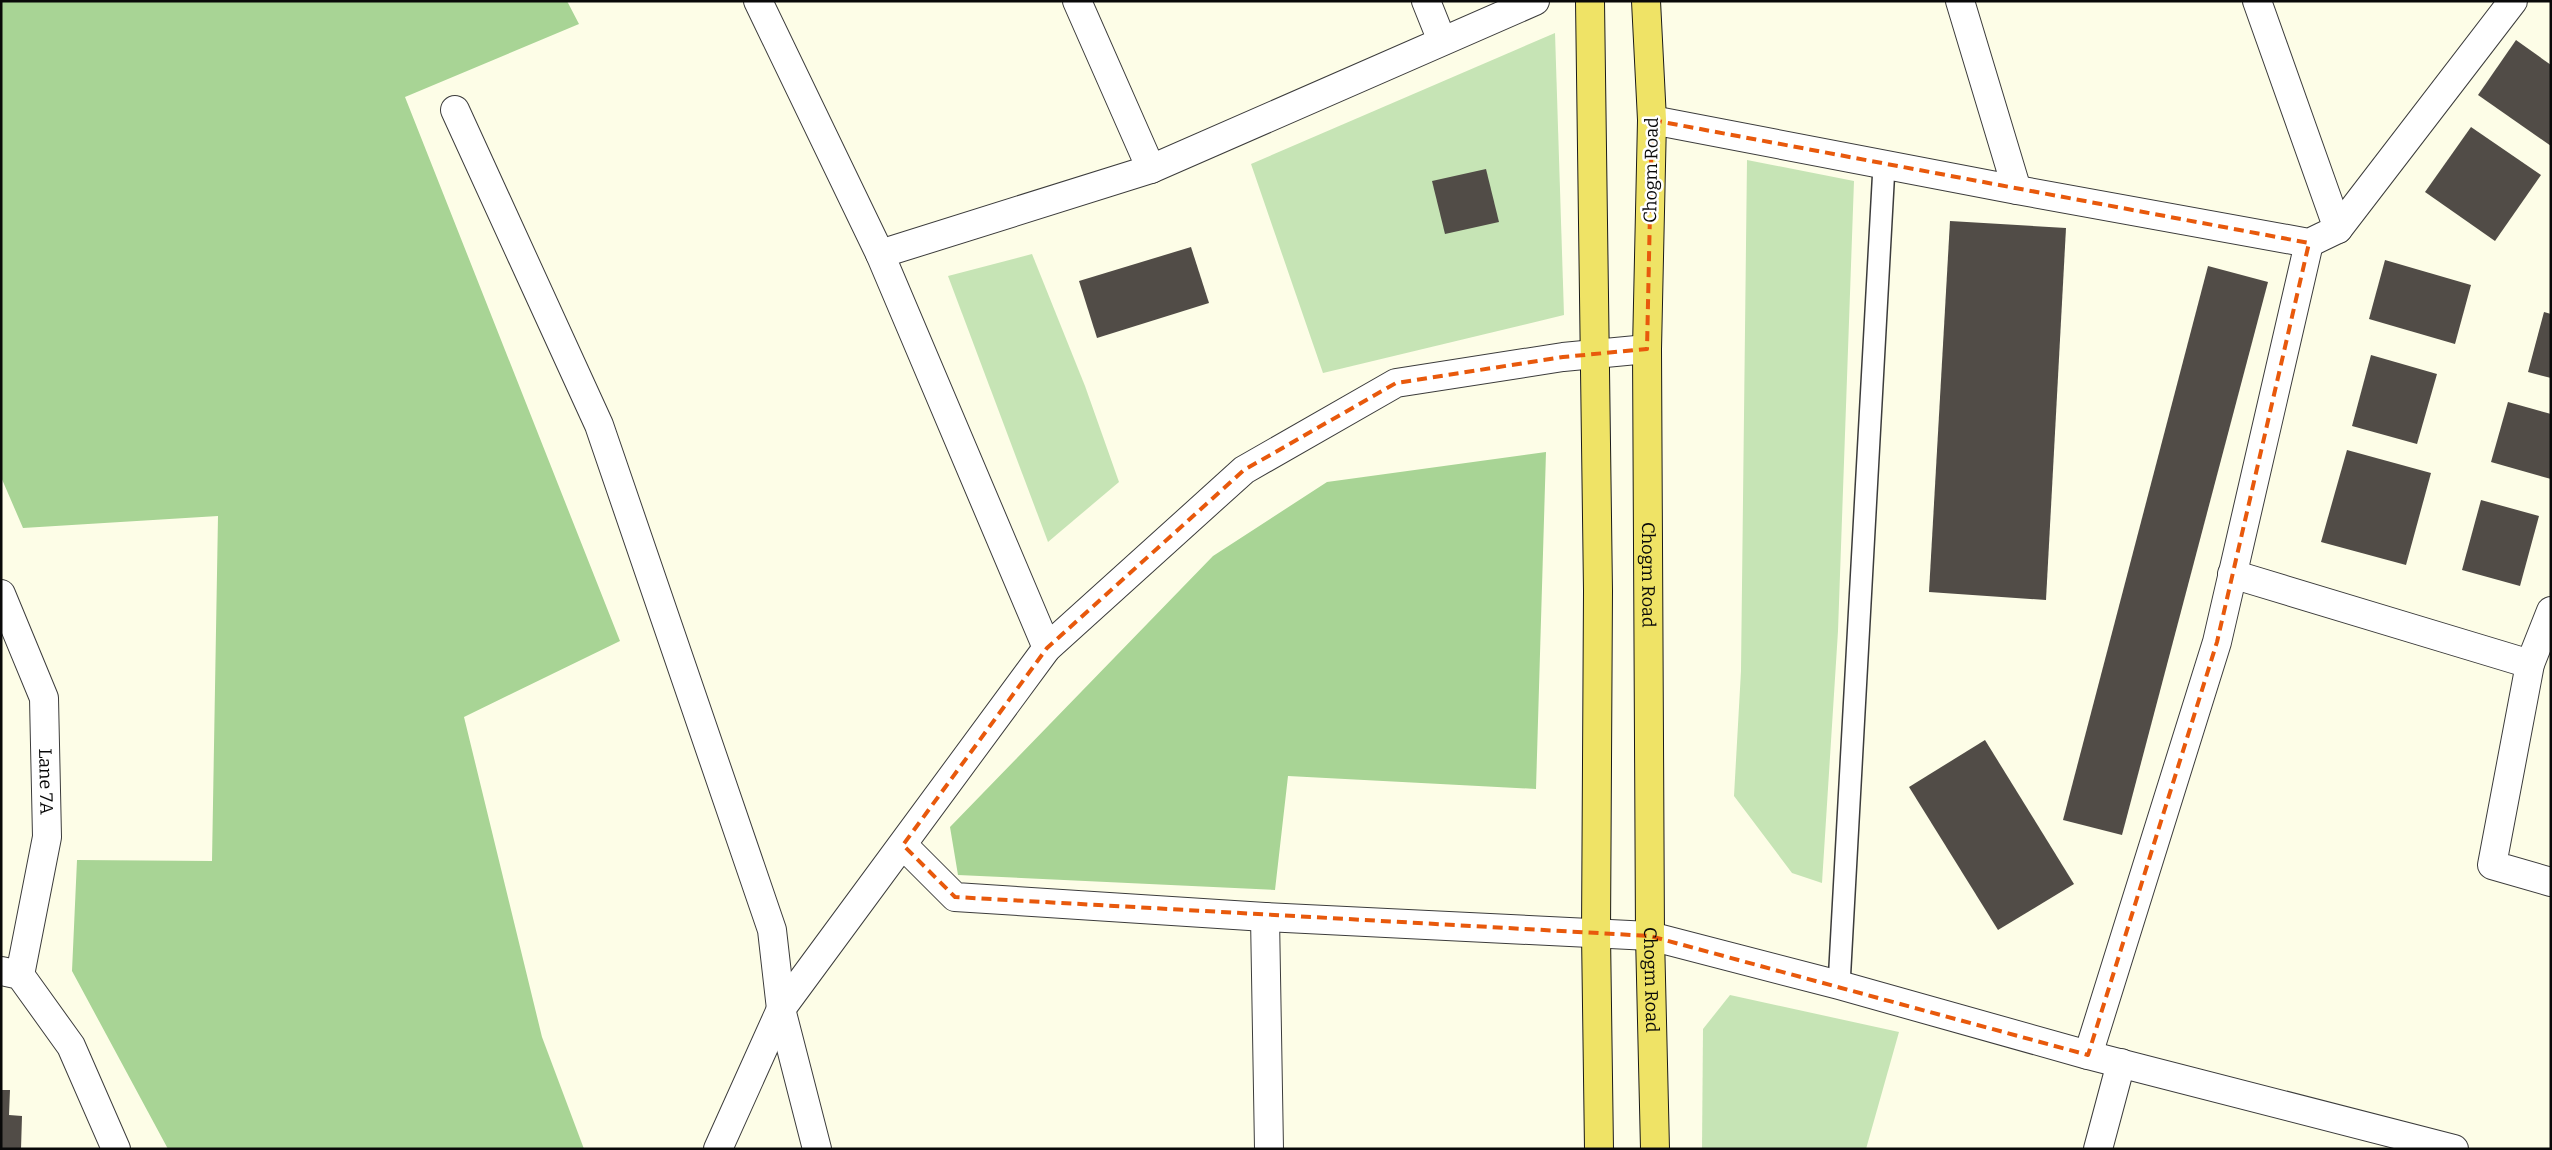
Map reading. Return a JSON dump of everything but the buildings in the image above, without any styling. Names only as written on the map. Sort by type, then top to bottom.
[{"type":"main road","points":[[1590,1],[1598,591],[1596,934],[1598,1149]]},
{"type":"main road","name":"Chogm Road","points":[[1646,1],[1652,120],[1647,349],[1650,936],[1655,1149]]},
{"type":"street","points":[[758,1],[880,254],[1047,648]]},
{"type":"street","points":[[1077,1],[1151,169]]},
{"type":"street","points":[[1426,1],[1442,41]]},
{"type":"street","points":[[880,254],[1151,169],[1535,1]]},
{"type":"street","points":[[1960,1],[2017,190]]},
{"type":"street","points":[[2257,1],[2338,229]]},
{"type":"street","points":[[1652,120],[1884,166],[2309,243],[2338,229],[2513,1]]},
{"type":"street","points":[[455,110],[599,425],[772,930],[781,1009],[817,1149]]},
{"type":"street","points":[[2088,1055],[2217,642],[2309,243]]},
{"type":"street","points":[[718,1149],[781,1009],[1047,648],[1244,470],[1396,383],[1594,354],[1647,349]]},
{"type":"street","points":[[2232,574],[2530,664]]},
{"type":"street","name":"Lane 7A","points":[[1,594],[44,698],[47,837],[10,973]]},
{"type":"street","points":[[2551,612],[2530,664],[2492,864],[2551,882]]},
{"type":"street","points":[[903,845],[955,897],[1265,917],[1650,936],[1839,985],[2088,1055],[2454,1149]]},
{"type":"street","points":[[1265,917],[1269,1149]]},
{"type":"street","points":[[10,973],[71,1046],[116,1149]]},
{"type":"street","points":[[2098,1149],[2121,1063]]},
{"type":"lane","points":[[1839,985],[1884,166]]},
{"type":"highlighted area","points":[[1652,120],[2309,243],[2217,642],[2088,1055],[1650,936],[955,897],[903,845],[1047,648],[1244,470],[1396,383],[1563,357],[1647,349]]},
{"type":"green space","points":[[1,1],[567,1],[579,24],[405,97],[620,641],[464,717],[542,1037],[584,1149],[168,1149],[72,971],[77,860],[212,861],[218,516],[23,528],[1,477]]},
{"type":"green space","points":[[1555,33],[1564,315],[1323,373],[1251,164]]},
{"type":"green space","points":[[1747,160],[1854,181],[1838,631],[1822,883],[1792,873],[1734,796],[1741,671]]},
{"type":"green space","points":[[1032,254],[1085,386],[1119,482],[1048,542],[948,276]]},
{"type":"green space","points":[[1546,452],[1536,789],[1288,776],[1275,890],[958,875],[950,827],[1213,556],[1327,482]]},
{"type":"green space","points":[[1730,995],[1899,1032],[1866,1149],[1702,1149],[1703,1029]]}]
